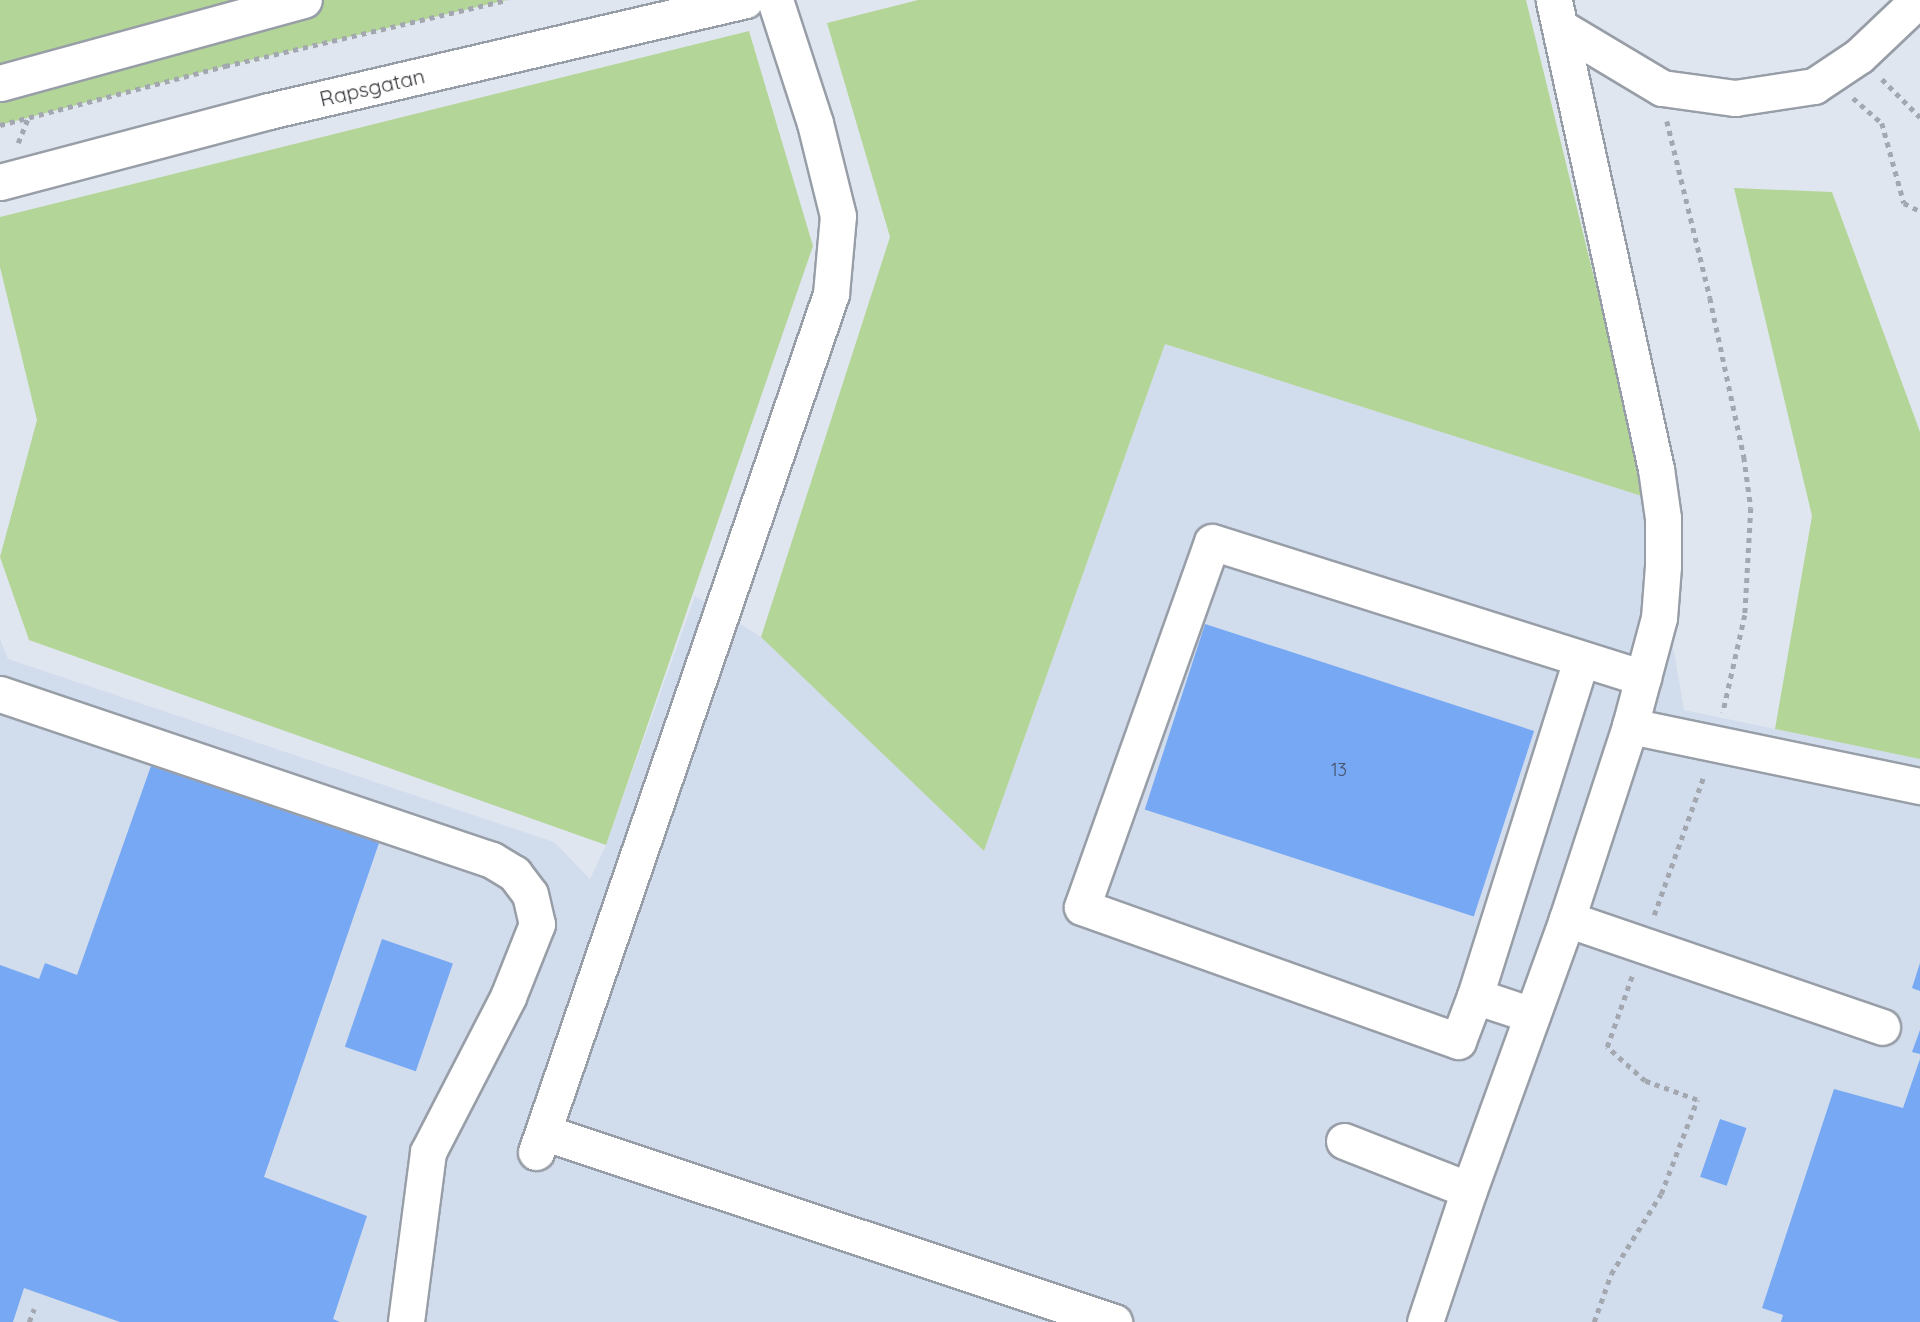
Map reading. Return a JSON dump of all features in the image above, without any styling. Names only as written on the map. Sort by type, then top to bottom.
[{"type":"street","points":[[0,83],[304,0]]},
{"type":"street","name":"Rapsgatan","points":[[0,182],[269,111],[746,0]]},
{"type":"street","points":[[775,0],[816,123],[838,216],[831,294],[539,1142],[1114,1322]]},
{"type":"street","points":[[1557,13],[1662,89],[1735,98],[1814,86],[1859,56],[1918,0]]},
{"type":"street","points":[[1425,1322],[1468,1190],[1567,919],[1630,726],[1659,618],[1663,566],[1661,505],[1653,455],[1557,13]]},
{"type":"street","points":[[1581,659],[1475,996],[1458,1041],[1082,907],[1212,542],[1643,678]]},
{"type":"street","points":[[0,694],[492,860],[514,873],[530,894],[537,924],[508,997],[428,1152],[406,1322]]},
{"type":"street","points":[[1630,726],[1920,786]]},
{"type":"street","points":[[1567,919],[1882,1027]]},
{"type":"street","points":[[1475,996],[1532,1015]]},
{"type":"street","points":[[1344,1141],[1468,1190]]},
{"type":"path","points":[[0,125],[225,66],[507,0]]},
{"type":"path","points":[[1859,56],[1920,117]]},
{"type":"path","points":[[1827,76],[1882,123],[1904,203],[1920,211]]},
{"type":"path","points":[[29,1322],[34,1309]]},
{"type":"shaded area","points":[[1165,344],[1648,498],[1684,710],[1920,759],[1920,1322],[0,1322],[0,639],[8,659],[554,842],[590,879],[606,845],[695,596],[761,637],[984,851]]},
{"type":"green space","points":[[0,0],[507,0],[225,66],[0,125]]},
{"type":"green space","points":[[918,0],[1526,0],[1648,498],[1165,344],[984,851],[761,637],[890,237],[827,23]]},
{"type":"green space","points":[[749,31],[813,246],[606,845],[29,640],[0,557],[37,420],[0,267],[0,217]]},
{"type":"green space","points":[[1734,188],[1832,192],[1920,432],[1920,759],[1775,729],[1812,516]]},
{"type":"building","points":[[1205,624],[1534,731],[1474,916],[1145,809]]},
{"type":"building","points":[[151,766],[379,843],[264,1177],[367,1216],[333,1319],[340,1322],[120,1322],[24,1288],[13,1322],[0,1322],[0,965],[39,979],[45,963],[77,975]]},
{"type":"building","points":[[382,939],[453,963],[416,1071],[345,1047]]},
{"type":"building","points":[[1920,963],[1920,991],[1912,988]]},
{"type":"building","points":[[1920,1030],[1920,1054],[1912,1052]]},
{"type":"building","points":[[1920,1059],[1920,1322],[1781,1322],[1783,1315],[1762,1308],[1834,1089],[1903,1108]]},
{"type":"building","points":[[1720,1119],[1746,1128],[1727,1186],[1700,1177]]}]
